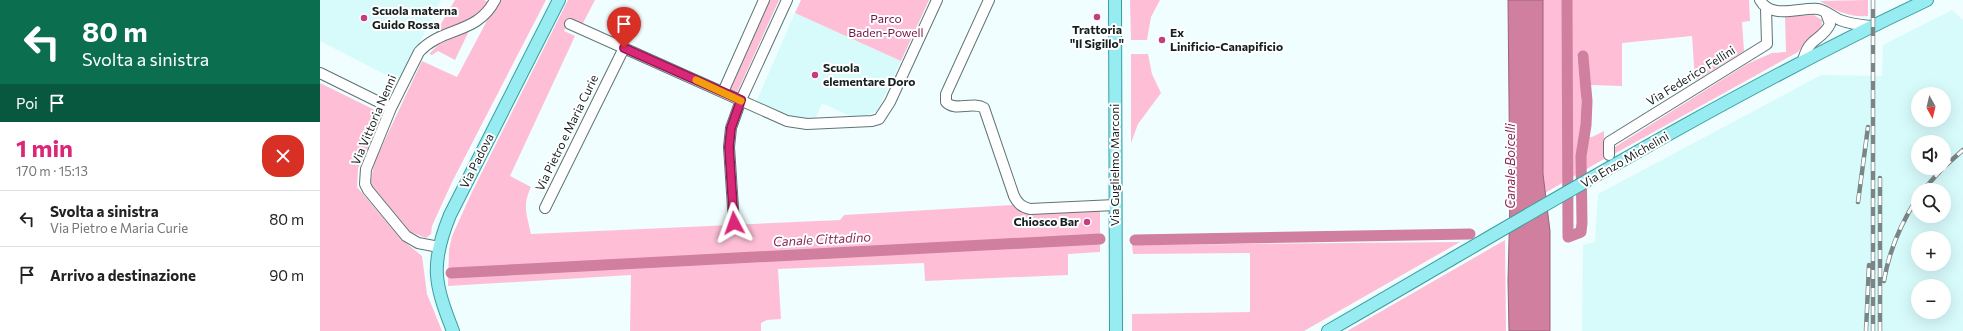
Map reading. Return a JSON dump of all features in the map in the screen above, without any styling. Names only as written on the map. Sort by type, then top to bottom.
[{"type":"main road","name":"Via Padova","points":[[453,331],[438,287],[436,260],[439,247],[450,215],[559,0]]},
{"type":"main road","name":"Via Guglielmo Marconi","points":[[1115,0],[1116,331]]},
{"type":"main road","name":"Via Enzo Michelini","points":[[1329,330],[1727,101],[1870,26],[1927,0]]},
{"type":"street","points":[[723,92],[764,0]]},
{"type":"street","points":[[734,223],[729,147],[731,128],[741,100],[787,0]]},
{"type":"street","points":[[570,24],[796,123],[879,119],[890,102],[937,0]]},
{"type":"street","points":[[989,0],[946,94],[946,102],[952,106],[977,105],[984,108],[1014,196],[1025,208],[1116,204]]},
{"type":"street","name":"Via Vittoria Nenni","points":[[439,247],[418,243],[406,236],[372,196],[365,184],[366,169],[391,108],[419,52],[424,46],[479,20],[493,4]]},
{"type":"street","name":"Via Federico Fellini","points":[[1609,156],[1609,142],[1767,44],[1763,4],[1779,11],[1819,9],[1852,23],[1870,26]]},
{"type":"street","points":[[1803,61],[1805,51],[1809,45],[1828,28],[1830,24],[1826,13]]},
{"type":"street","name":"Via Pietro e Maria Curie","points":[[545,208],[624,48]]},
{"type":"street","points":[[320,73],[391,108]]},
{"type":"shaded area","points":[[320,0],[441,0],[400,82],[320,41]]},
{"type":"shaded area","points":[[1952,10],[1963,20],[1963,331],[1582,331],[1583,245],[1595,242],[1598,194],[1821,75],[1882,76],[1883,45]]},
{"type":"shaded area","points":[[795,13],[901,61],[877,111],[868,115],[852,117],[822,103],[815,120],[795,120],[756,102]]},
{"type":"green space","points":[[455,0],[484,0],[488,2],[484,8],[472,18],[435,34]]},
{"type":"green space","points":[[498,0],[546,0],[452,182],[432,226],[431,234],[426,238],[406,230],[373,188],[371,181],[374,163],[422,61],[457,77]]},
{"type":"green space","points":[[568,0],[595,0],[582,25],[569,19],[564,31],[575,36],[510,176],[531,187],[528,194],[526,210],[531,234],[840,220],[844,215],[1012,205],[1027,214],[1100,209],[1100,252],[1068,254],[1068,275],[925,281],[924,263],[778,269],[781,319],[767,320],[761,323],[761,331],[630,331],[631,275],[448,286],[449,250],[452,236],[472,192]]},
{"type":"green space","points":[[770,0],[779,0],[736,95],[729,91]]},
{"type":"green space","name":"Parco Baden-Powell","points":[[801,0],[929,0],[901,61],[795,13]]},
{"type":"green space","points":[[1130,0],[1160,0],[1151,17],[1147,40],[1131,40]]},
{"type":"green space","points":[[1543,0],[1749,0],[1750,21],[1742,22],[1744,51],[1695,81],[1692,36],[1622,43],[1622,86],[1591,85],[1588,55],[1577,56],[1581,87],[1581,137],[1592,137],[1604,131],[1604,159],[1545,193],[1543,174]]},
{"type":"green space","points":[[1868,0],[1868,16],[1855,16],[1842,13],[1820,1]]},
{"type":"green space","points":[[1814,15],[1822,20],[1821,30],[1807,40],[1798,52],[1614,154],[1615,147],[1747,64],[1772,53],[1786,52],[1785,16]]},
{"type":"green space","points":[[469,31],[455,60],[438,51],[432,55],[429,54],[439,44]]},
{"type":"green space","points":[[1131,54],[1148,54],[1152,74],[1161,93],[1138,124],[1131,143]]},
{"type":"green space","points":[[320,83],[385,115],[358,168],[357,187],[401,239],[422,256],[427,294],[442,331],[320,331]]},
{"type":"green space","points":[[1505,240],[1506,331],[1347,331]]},
{"type":"green space","points":[[1460,242],[1304,331],[1132,331],[1132,314],[1250,312],[1250,253],[1133,254],[1132,245]]},
{"type":"water","name":"Canale Boicelli","points":[[1508,0],[1543,0],[1543,174],[1550,231],[1550,331],[1509,331],[1508,281],[1510,199]]},
{"type":"waterway","points":[[1567,0],[1568,237],[1581,232],[1582,223],[1581,156],[1586,125],[1587,101],[1583,56]]},
{"type":"waterway","points":[[1135,240],[1470,234]]},
{"type":"waterway","name":"Canale Cittadino","points":[[451,273],[1100,239]]},
{"type":"railway","points":[[1873,0],[1873,331]]},
{"type":"railway","points":[[1858,202],[1868,127]]},
{"type":"railway","points":[[1951,161],[1963,150]]},
{"type":"railway","points":[[1929,183],[1937,175]]},
{"type":"railway","points":[[1880,178],[1880,331]]},
{"type":"railway","points":[[1884,281],[1889,258],[1896,237],[1911,209]]},
{"type":"railway","points":[[1866,331],[1869,265]]},
{"type":"slow traffic","points":[[696,80],[741,101]]},
{"type":"place","name":"Trattoria \"Il Sigillo\"","points":[[1097,17]]},
{"type":"place","name":"Scuola materna Guido Rossa","points":[[364,18]]},
{"type":"place","name":"Ex Linificio-Canapificio","points":[[1162,40]]},
{"type":"place","name":"Scuola elementare Doro","points":[[815,75]]},
{"type":"place","name":"Chiosco Bar","points":[[1087,222]]},
{"type":"route","points":[[624,48],[741,100],[731,128],[729,147],[734,223]]}]
